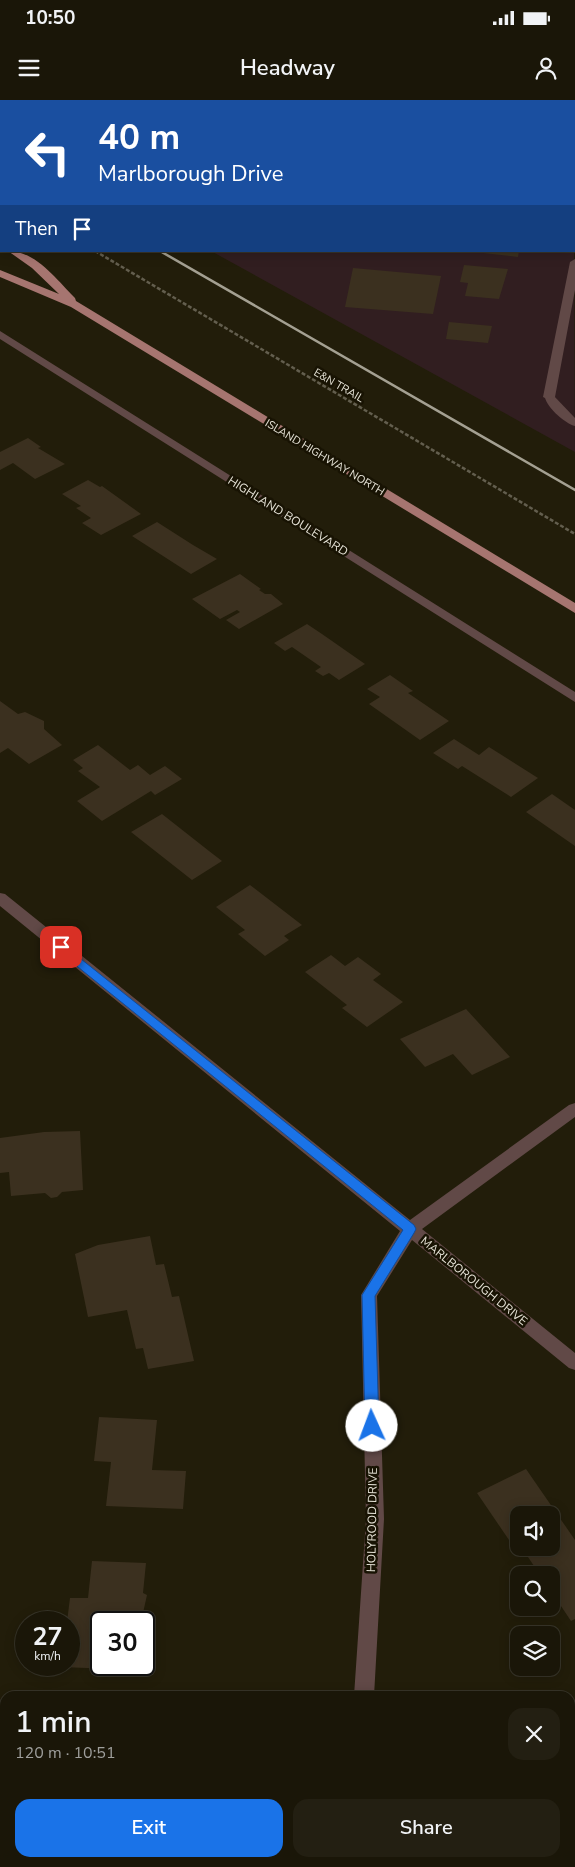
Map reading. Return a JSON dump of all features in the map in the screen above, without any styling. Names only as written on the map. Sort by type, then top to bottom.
[{"type":"main road","name":"ISLAND HIGHWAY NORTH","points":[[15,252],[36,266],[75,304]]},
{"type":"main road","name":"ISLAND HIGHWAY NORTH","points":[[0,273],[75,304],[575,609]]},
{"type":"street","points":[[575,262],[549,397],[567,419],[575,423]]},
{"type":"street","name":"HIGHLAND BOULEVARD","points":[[0,334],[575,698]]},
{"type":"street","name":"MARLBOROUGH DRIVE","points":[[0,898],[575,1363]]},
{"type":"street","name":"HOLYROOD DRIVE","points":[[364,1691],[375,1519],[369,1295],[410,1229],[575,1109]]},
{"type":"path","name":"E&N TRAIL","points":[[97,252],[575,534]]},
{"type":"shaded area","points":[[213,252],[574,252],[575,452]]},
{"type":"building","points":[[475,252],[519,252],[518,257]]},
{"type":"building","points":[[464,265],[508,269],[499,299],[465,296],[468,283],[460,282]]},
{"type":"building","points":[[353,268],[441,276],[433,314],[345,307]]},
{"type":"building","points":[[449,322],[492,326],[488,343],[446,339]]},
{"type":"building","points":[[28,438],[41,447],[38,448],[65,464],[35,479],[13,463],[0,470],[0,452]]},
{"type":"building","points":[[88,480],[100,487],[102,486],[141,514],[101,535],[82,523],[91,518],[76,508],[81,506],[62,494]]},
{"type":"building","points":[[157,522],[217,559],[191,574],[132,536]]},
{"type":"building","points":[[240,574],[261,589],[259,590],[265,594],[271,594],[283,604],[239,629],[226,620],[240,612],[237,610],[220,619],[192,599]]},
{"type":"building","points":[[307,624],[365,664],[339,680],[329,673],[323,676],[315,671],[321,667],[292,647],[285,651],[274,643]]},
{"type":"building","points":[[390,675],[413,691],[408,693],[449,721],[420,740],[369,704],[380,697],[367,689]]},
{"type":"building","points":[[0,701],[18,714],[25,712],[44,721],[44,729],[62,745],[29,764],[8,748],[0,753]]},
{"type":"building","points":[[454,739],[479,755],[489,747],[538,778],[511,797],[462,766],[458,769],[433,753]]},
{"type":"building","points":[[98,745],[130,770],[138,765],[150,775],[165,766],[182,779],[155,795],[151,791],[102,821],[77,801],[100,787],[78,771],[83,768],[73,760]]},
{"type":"building","points":[[552,794],[575,810],[575,846],[526,812]]},
{"type":"building","points":[[162,814],[222,861],[192,880],[131,832]]},
{"type":"building","points":[[250,885],[302,925],[284,936],[289,940],[265,956],[238,934],[245,930],[216,907]]},
{"type":"building","points":[[331,955],[345,966],[358,957],[381,974],[373,980],[403,1002],[367,1027],[342,1008],[347,1005],[305,972]]},
{"type":"building","points":[[466,1009],[510,1057],[472,1075],[453,1054],[425,1067],[400,1039]]},
{"type":"building","points":[[80,1131],[83,1190],[62,1192],[57,1197],[51,1198],[45,1193],[11,1196],[9,1172],[0,1173],[0,1138],[44,1132]]},
{"type":"building","points":[[150,1236],[156,1265],[164,1264],[172,1297],[179,1296],[194,1361],[148,1369],[143,1348],[136,1349],[127,1310],[88,1317],[75,1254],[98,1245]]},
{"type":"building","points":[[99,1417],[157,1420],[152,1470],[186,1471],[183,1509],[106,1506],[111,1462],[94,1461]]},
{"type":"building","points":[[526,1469],[552,1506],[510,1506],[509,1540],[477,1493]]},
{"type":"building","points":[[560,1518],[575,1540],[575,1619],[571,1621],[560,1604],[560,1566],[534,1566],[527,1556],[560,1556]]},
{"type":"building","points":[[92,1561],[146,1563],[143,1593],[147,1595],[143,1611],[90,1611],[90,1668],[80,1668],[80,1611],[68,1611],[70,1598],[88,1598]]},
{"type":"railway","points":[[162,252],[575,490]]},
{"type":"route","points":[[61,947],[410,1229],[369,1295],[372,1426]]}]
